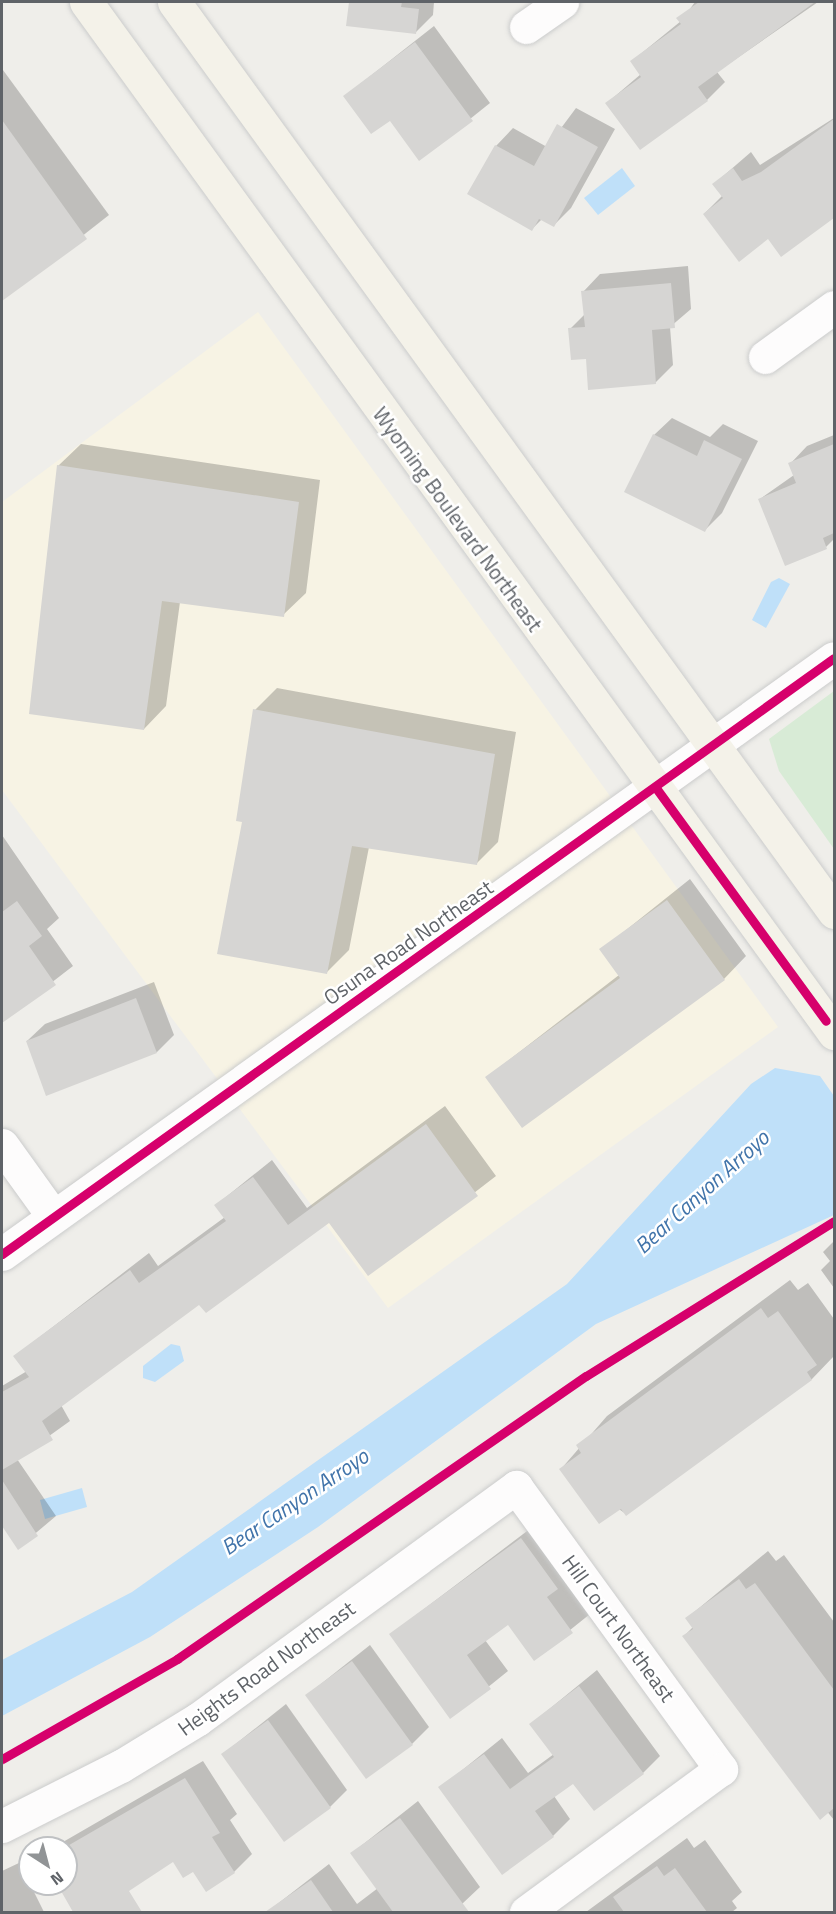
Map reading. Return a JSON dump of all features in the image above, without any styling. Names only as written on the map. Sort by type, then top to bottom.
[{"type":"main road","name":"Wyoming Boulevard Northeast","points":[[86,2],[830,1027]]},
{"type":"main road","points":[[174,2],[712,748],[834,912]]},
{"type":"street","points":[[526,27],[562,2]]},
{"type":"street","points":[[765,357],[834,307]]},
{"type":"street","name":"Osuna Road Northeast","points":[[2,1254],[712,748],[834,658]]},
{"type":"street","points":[[2,1145],[53,1216]]},
{"type":"street","name":"Hill Court Northeast","points":[[516,1487],[721,1769],[526,1912]]},
{"type":"street","name":"Heights Road Northeast","points":[[2,1826],[121,1766],[198,1719],[516,1487]]},
{"type":"shaded area","points":[[258,312],[778,1027],[388,1308],[2,790],[2,502]]},
{"type":"green space","points":[[834,691],[834,849],[779,771],[769,739]]},
{"type":"water","points":[[622,168],[635,186],[598,215],[584,198]]},
{"type":"water","points":[[779,578],[790,584],[766,628],[752,620],[771,582]]},
{"type":"water","name":"Bear Canyon Arroyo","points":[[775,1068],[820,1076],[834,1096],[834,1215],[596,1324],[318,1527],[150,1637],[2,1716],[2,1660],[132,1592],[567,1284],[751,1084]]},
{"type":"water","points":[[171,1344],[180,1346],[184,1361],[155,1382],[143,1378],[143,1366]]},
{"type":"water","points":[[82,1488],[87,1507],[45,1519],[40,1500]]},
{"type":"building","points":[[349,2],[402,2],[401,7],[419,9],[416,34],[346,26]]},
{"type":"building","points":[[699,2],[815,2],[698,87],[708,101],[640,150],[605,103],[641,77],[630,61],[681,24],[676,18]]},
{"type":"building","points":[[415,42],[473,121],[419,161],[390,121],[371,134],[343,96]]},
{"type":"building","points":[[834,119],[834,218],[781,257],[768,239],[739,262],[703,214],[723,198],[712,184],[733,168],[742,181],[761,172]]},
{"type":"building","points":[[2,120],[87,239],[2,301]]},
{"type":"building","points":[[557,124],[598,147],[554,227],[539,219],[532,231],[467,194],[495,145],[534,166]]},
{"type":"building","points":[[671,283],[675,328],[652,330],[656,384],[588,390],[586,359],[571,360],[568,328],[585,327],[581,291]]},
{"type":"building","points":[[653,434],[697,456],[704,440],[742,459],[705,532],[624,492]]},
{"type":"building","points":[[834,444],[834,533],[823,538],[827,549],[785,566],[758,499],[796,483],[788,463]]},
{"type":"building","points":[[57,465],[299,502],[284,617],[162,601],[144,730],[29,714]]},
{"type":"building","points":[[253,709],[495,754],[477,865],[352,846],[327,974],[217,954],[242,822],[236,821]]},
{"type":"building","points":[[667,900],[725,980],[522,1128],[485,1077],[620,978],[599,949]]},
{"type":"building","points":[[17,901],[42,936],[29,946],[56,985],[2,1023],[2,912]]},
{"type":"building","points":[[136,998],[157,1053],[46,1096],[26,1041]]},
{"type":"building","points":[[426,1124],[478,1196],[368,1276],[329,1223],[206,1313],[199,1305],[42,1421],[53,1440],[2,1470],[2,1392],[29,1377],[13,1356],[130,1270],[139,1283],[226,1221],[214,1205],[253,1177],[288,1225]]},
{"type":"building","points":[[761,1308],[768,1318],[778,1311],[817,1365],[807,1372],[812,1380],[626,1516],[621,1509],[599,1524],[559,1469],[581,1453],[576,1445]]},
{"type":"building","points":[[2,1480],[38,1536],[18,1550],[2,1526]]},
{"type":"building","points":[[521,1538],[558,1589],[547,1597],[573,1633],[534,1661],[508,1625],[467,1655],[491,1689],[450,1719],[389,1634]]},
{"type":"building","points":[[739,1579],[746,1589],[755,1583],[834,1690],[834,1808],[820,1820],[682,1636],[693,1629],[685,1618]]},
{"type":"building","points":[[352,1661],[413,1745],[366,1779],[305,1695]]},
{"type":"building","points":[[579,1686],[644,1774],[594,1811],[573,1784],[535,1811],[554,1837],[502,1875],[438,1787],[484,1754],[510,1789],[554,1757],[529,1724]]},
{"type":"building","points":[[268,1720],[331,1808],[284,1842],[221,1754]]},
{"type":"building","points":[[185,1778],[220,1833],[212,1837],[235,1873],[206,1892],[193,1872],[183,1878],[173,1862],[129,1891],[142,1912],[73,1912],[64,1896],[78,1896],[78,1840]]},
{"type":"building","points":[[400,1818],[469,1912],[393,1912],[350,1853]]},
{"type":"building","points":[[657,1866],[664,1876],[675,1868],[707,1912],[624,1912],[613,1897]]},
{"type":"building","points":[[311,1880],[333,1912],[265,1912]]},
{"type":"cycle path","points":[[2,1254],[834,658]]},
{"type":"cycle path","points":[[656,788],[826,1021]]},
{"type":"cycle path","points":[[2,1759],[177,1659],[586,1376],[834,1221]]}]
